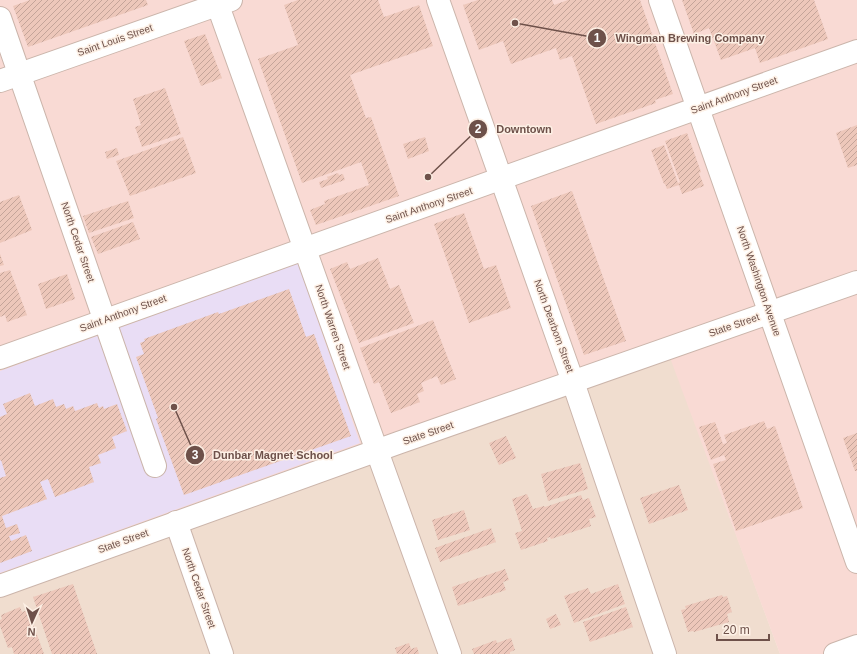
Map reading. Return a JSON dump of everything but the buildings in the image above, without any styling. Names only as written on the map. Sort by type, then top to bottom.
[{"type":"street","name":"North Dearborn Street","points":[[438,0],[573,382],[665,654]]},
{"type":"street","name":"North Washington Avenue","points":[[660,0],[857,562]]},
{"type":"street","name":"Saint Louis Street","points":[[10,77],[222,2]]},
{"type":"street","name":"North Warren Street","points":[[222,2],[305,248],[376,451],[450,654]]},
{"type":"street","name":"North Cedar Street","points":[[0,18],[10,77],[105,320],[155,466]]},
{"type":"street","name":"Saint Anthony Street","points":[[0,358],[857,51]]},
{"type":"street","name":"State Street","points":[[0,586],[376,451],[857,282]]},
{"type":"street","name":"North Cedar Street","points":[[176,522],[222,654]]},
{"type":"street","points":[[835,654],[857,646]]},
{"type":"shaded area","points":[[0,0],[857,0],[857,654],[780,654],[669,355],[0,592]]},
{"type":"shaded area","points":[[298,263],[360,443],[0,573],[0,371]]},
{"type":"shaded area","points":[[670,355],[780,654],[0,654],[0,592]]},
{"type":"place","name":"Wingman Brewing Company","points":[[515,23]]},
{"type":"place","name":"Downtown","points":[[428,177]]},
{"type":"place","name":"Dunbar Magnet School","points":[[174,407]]}]
